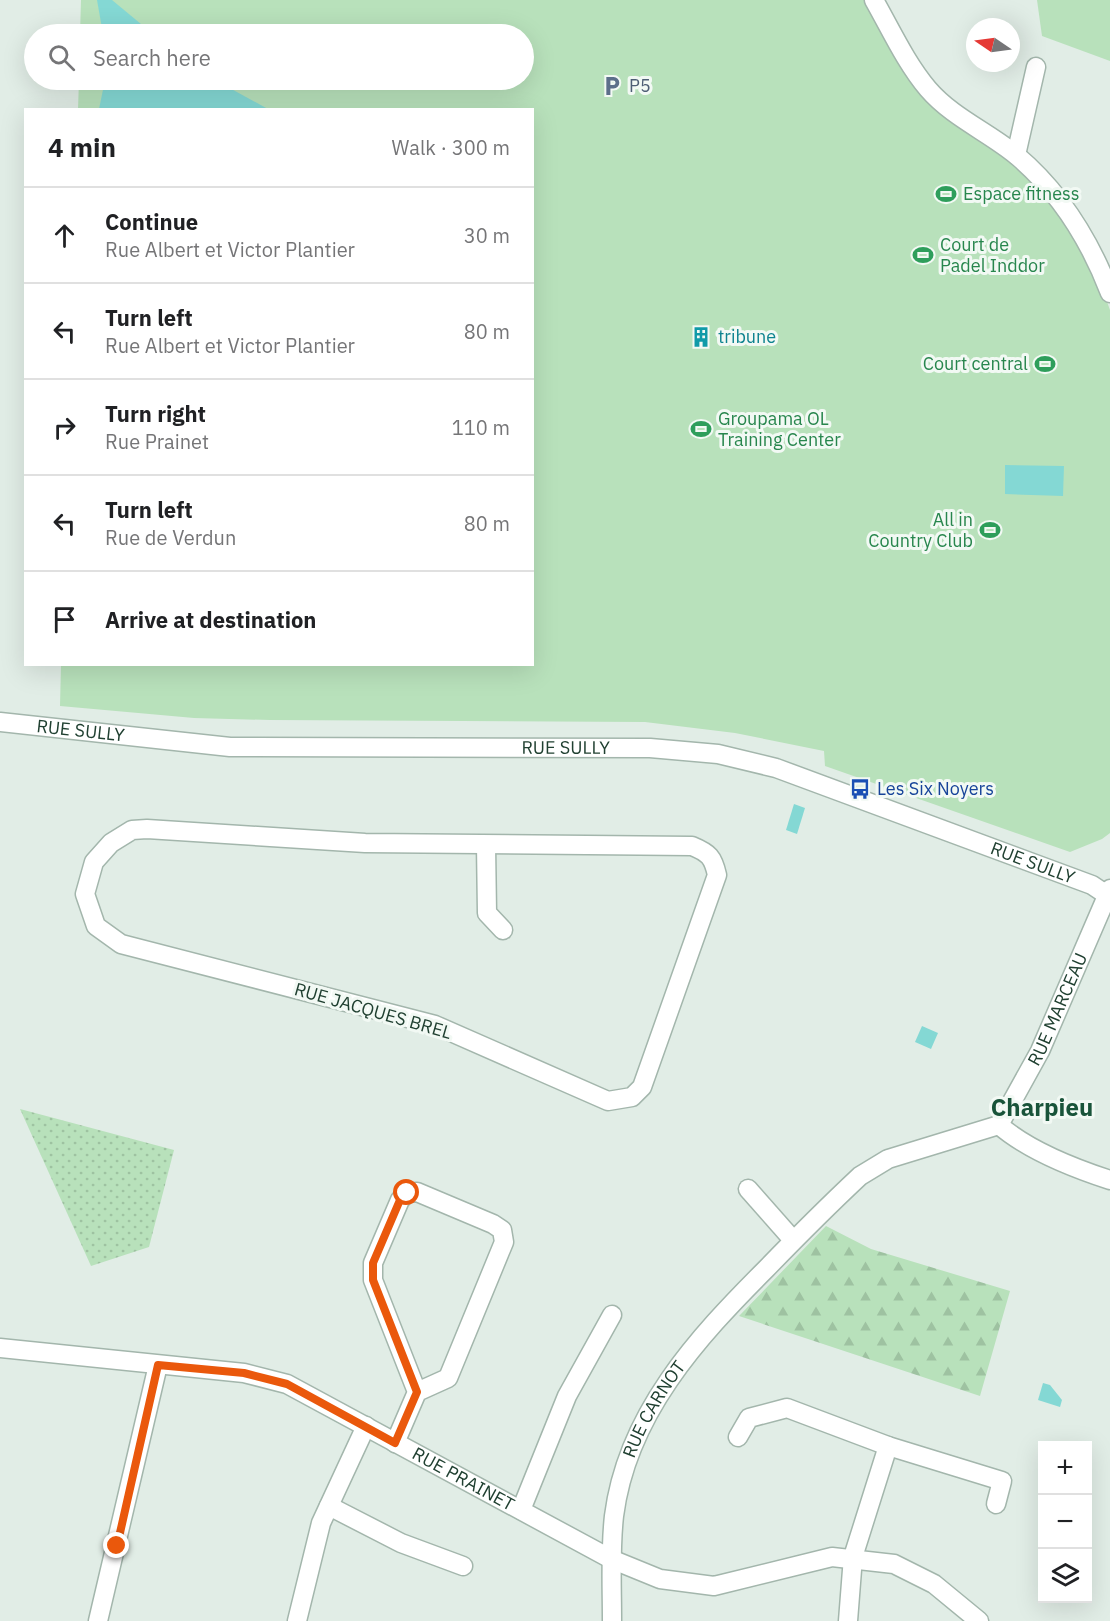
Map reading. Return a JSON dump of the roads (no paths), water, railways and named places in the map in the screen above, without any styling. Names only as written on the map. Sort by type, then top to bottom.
[{"type":"street","points":[[874,0],[929,90],[963,119],[1016,155],[1077,225],[1110,293]]},
{"type":"street","points":[[1016,155],[1036,67]]},
{"type":"street","name":"RUE SULLY","points":[[0,722],[230,747],[650,748],[718,754],[776,768],[822,784],[1108,892]]},
{"type":"street","name":"RUE JACQUES BREL","points":[[147,829],[347,842],[486,845],[692,846],[706,852],[714,859],[717,875],[642,1088],[632,1097],[608,1101],[435,1025],[121,944],[96,926],[85,894],[94,862],[111,843],[132,830],[147,829]]},
{"type":"street","points":[[486,845],[487,913],[503,930]]},
{"type":"street","name":"RUE MARCEAU","points":[[999,1125],[1040,1051],[1108,892]]},
{"type":"street","points":[[999,1125],[1028,1144],[1082,1171],[1110,1180]]},
{"type":"street","name":"RUE CARNOT","points":[[612,1621],[614,1515],[627,1462],[658,1395],[707,1329],[860,1176],[888,1159],[999,1125]]},
{"type":"street","points":[[748,1189],[794,1240]]},
{"type":"street","points":[[395,1443],[417,1392],[448,1378],[504,1242],[502,1230],[493,1224],[417,1192],[407,1193],[400,1200],[373,1263],[373,1280],[417,1392]]},
{"type":"street","points":[[521,1510],[567,1396],[612,1315]]},
{"type":"street","name":"RUE PRAINET","points":[[0,1348],[244,1373],[287,1384],[612,1559],[660,1579],[714,1586],[832,1557],[853,1557],[894,1564],[934,1584],[979,1621]]},
{"type":"street","points":[[98,1621],[158,1365]]},
{"type":"street","points":[[738,1437],[749,1418],[787,1408],[888,1446],[1002,1481],[996,1504]]},
{"type":"street","points":[[297,1621],[321,1523],[366,1426]]},
{"type":"street","points":[[848,1621],[853,1557],[888,1446]]},
{"type":"street","points":[[329,1506],[401,1543],[464,1566]]},
{"type":"water","points":[[97,0],[112,0],[141,24],[101,24]]},
{"type":"water","points":[[103,90],[233,90],[266,108],[99,108]]},
{"type":"water","points":[[1005,465],[1064,466],[1063,496],[1005,494]]},
{"type":"water","points":[[794,804],[805,808],[797,834],[786,830]]},
{"type":"water","points":[[922,1026],[938,1033],[931,1049],[915,1042]]},
{"type":"water","points":[[1043,1383],[1050,1385],[1062,1400],[1060,1407],[1038,1400]]},
{"type":"place","name":"P5","points":[[612,86]]},
{"type":"place","name":"Espace fitness","points":[[946,194]]},
{"type":"place","name":"Court de Padel Inddor","points":[[923,255]]},
{"type":"place","name":"tribune","points":[[701,337]]},
{"type":"place","name":"Court central","points":[[1045,364]]},
{"type":"place","name":"Groupama OL Training Center","points":[[701,429]]},
{"type":"place","name":"All in Country Club","points":[[990,530]]},
{"type":"place","name":"Les Six Noyers","points":[[860,789]]},
{"type":"district","name":"Charpieu","points":[[1042,1108]]}]
